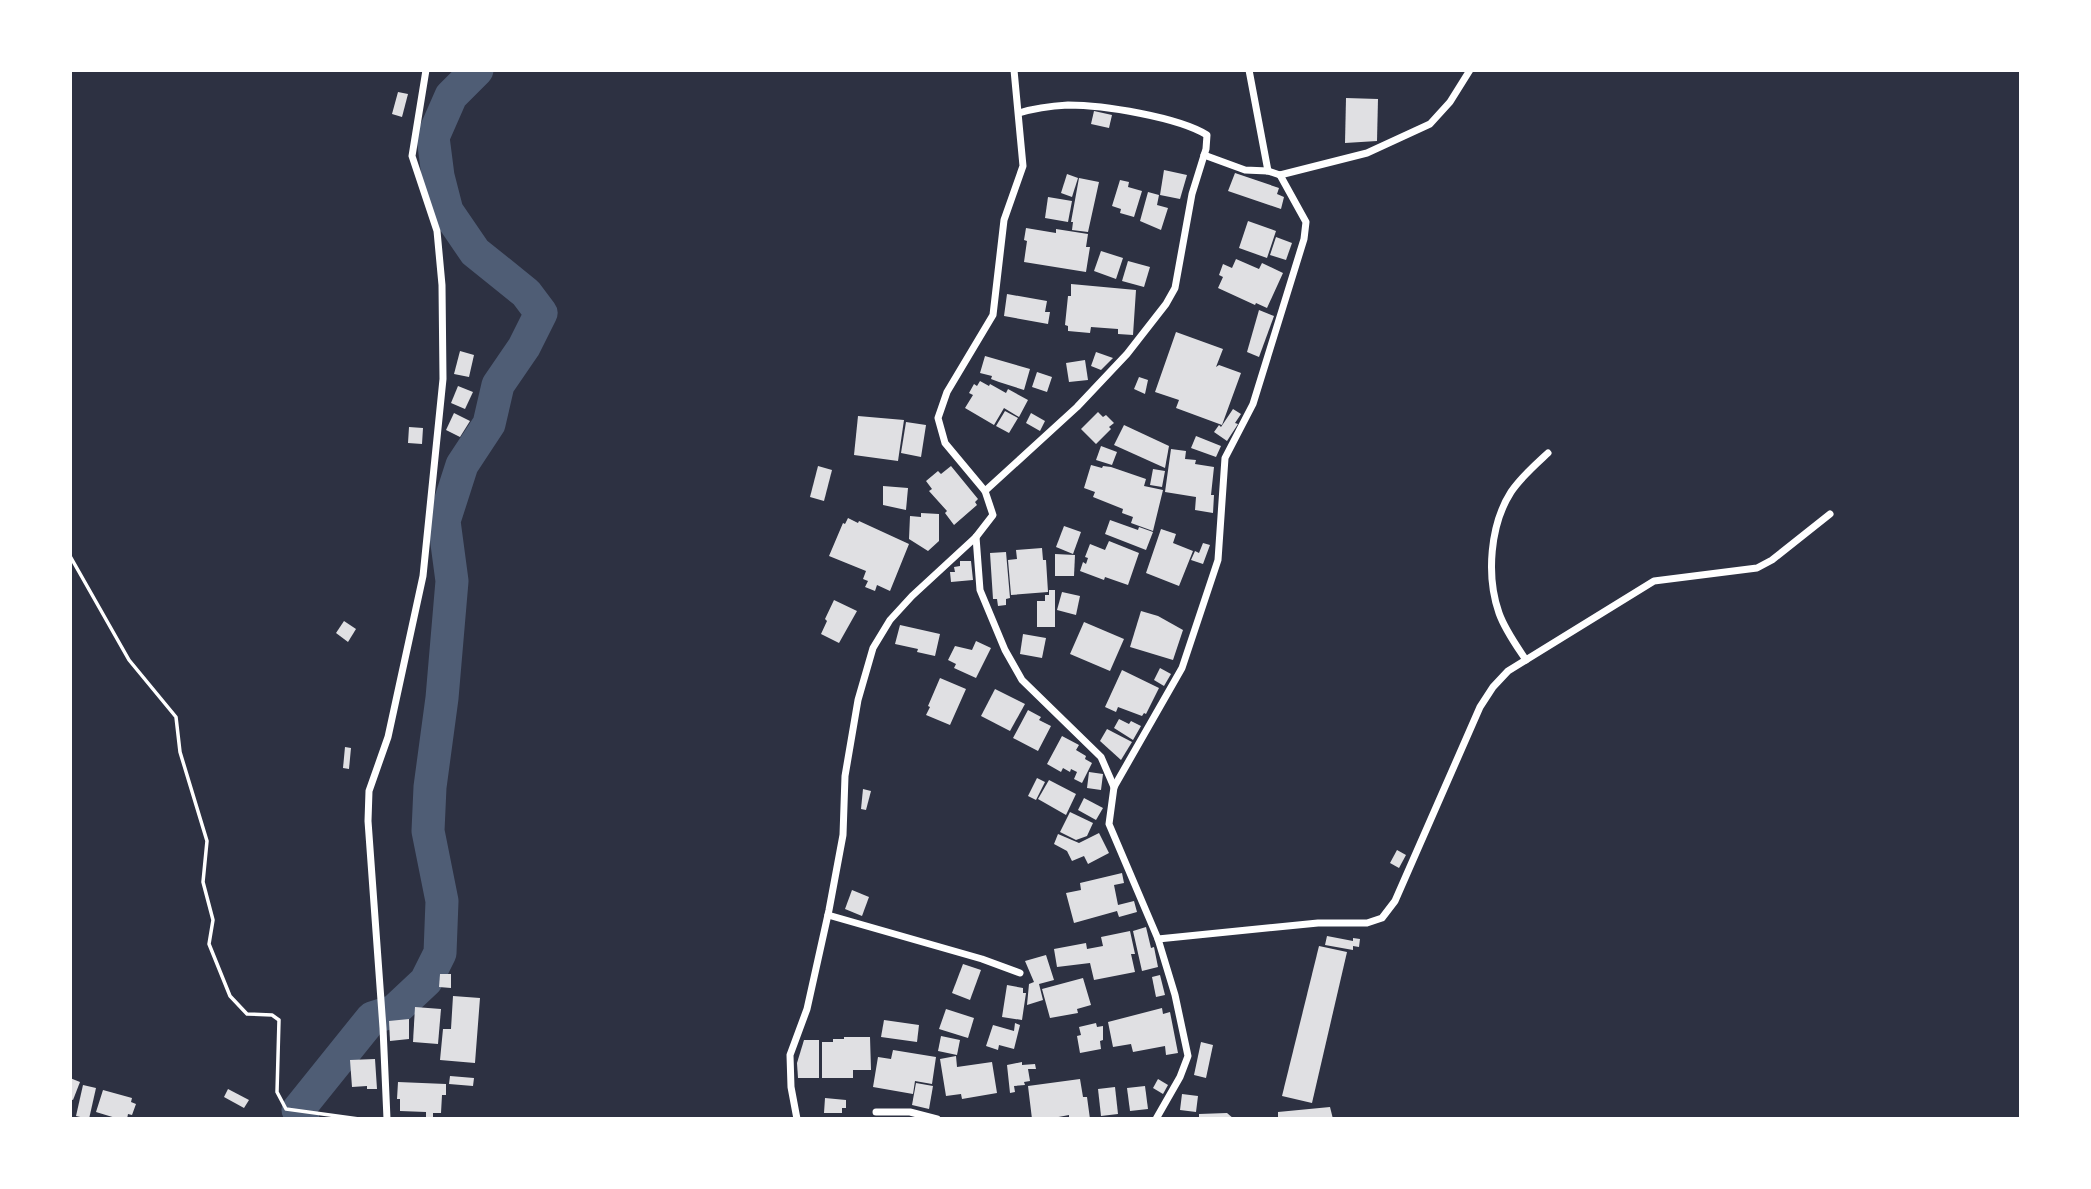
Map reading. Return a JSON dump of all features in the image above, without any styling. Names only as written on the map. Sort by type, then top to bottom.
[{"type":"street","points":[[387,1119],[368,821],[369,791],[388,737],[423,576],[443,379],[442,285],[437,231],[412,156],[426,70]]},
{"type":"street","points":[[797,1119],[791,1087],[790,1055],[807,1009],[828,915],[843,835],[845,776],[849,751],[858,700],[873,648],[890,621],[905,604],[976,537],[993,514],[985,491],[945,443],[938,418],[947,392],[993,315],[1004,219],[1023,166],[1014,70]]},
{"type":"street","points":[[1249,70],[1268,171]]},
{"type":"street","points":[[1204,155],[1245,170],[1268,171],[1280,175],[1367,153],[1430,124],[1450,102],[1471,70]]},
{"type":"street","points":[[985,491],[1077,407],[1127,354],[1166,304],[1175,288],[1192,194],[1207,135],[1197,129],[1135,113],[1070,105],[1039,107],[1019,113]]},
{"type":"street","points":[[1156,1119],[1180,1077],[1188,1056],[1175,995],[1158,939],[1109,824],[1114,787],[1182,668],[1218,560],[1225,458],[1253,404],[1304,239],[1306,222],[1280,175]]},
{"type":"street","points":[[1525,660],[1499,612],[1492,570],[1494,543],[1502,513],[1511,494],[1548,453]]},
{"type":"street","points":[[1158,939],[1318,923],[1367,923],[1382,918],[1395,901],[1480,707],[1501,679],[1525,660],[1654,581],[1757,568],[1772,560],[1830,514]]},
{"type":"street","points":[[976,537],[980,590],[1022,680],[1101,757],[1114,787]]},
{"type":"street","points":[[828,915],[982,958],[1020,973]]},
{"type":"street","points":[[876,1112],[910,1112],[937,1119]]},
{"type":"path","points":[[70,555],[130,660],[176,717],[180,752],[206,841],[202,882],[213,920],[209,944],[230,996],[247,1014],[272,1015],[279,1020],[277,1092],[286,1110],[359,1119]]},
{"type":"building","points":[[398,92],[408,94],[402,117],[392,114]]},
{"type":"building","points":[[1346,98],[1378,99],[1377,141],[1345,143]]},
{"type":"building","points":[[1094,111],[1112,115],[1109,128],[1091,124]]},
{"type":"building","points":[[1164,170],[1187,175],[1180,199],[1160,195]]},
{"type":"building","points":[[1235,173],[1279,188],[1277,194],[1284,197],[1281,209],[1228,191]]},
{"type":"building","points":[[1067,174],[1078,178],[1072,197],[1061,193]]},
{"type":"building","points":[[1079,178],[1099,182],[1088,232],[1072,230]]},
{"type":"building","points":[[1120,180],[1129,182],[1128,187],[1142,191],[1134,217],[1120,213],[1121,209],[1112,206]]},
{"type":"building","points":[[1148,192],[1159,195],[1157,205],[1168,208],[1161,230],[1140,221]]},
{"type":"building","points":[[1048,197],[1072,201],[1068,222],[1045,218]]},
{"type":"building","points":[[1248,221],[1276,231],[1267,258],[1239,248]]},
{"type":"building","points":[[1026,228],[1088,234],[1086,247],[1090,247],[1086,272],[1024,262]]},
{"type":"building","points":[[1276,237],[1292,243],[1286,260],[1270,255]]},
{"type":"building","points":[[1101,251],[1123,258],[1116,279],[1094,271]]},
{"type":"building","points":[[1236,259],[1259,269],[1262,263],[1283,273],[1267,308],[1218,288],[1223,277],[1219,275],[1223,264],[1232,268]]},
{"type":"building","points":[[1128,261],[1150,267],[1144,287],[1122,281]]},
{"type":"building","points":[[1071,284],[1136,290],[1133,335],[1118,334],[1118,329],[1091,327],[1090,333],[1068,331],[1068,326],[1065,325]]},
{"type":"building","points":[[1007,294],[1047,301],[1045,312],[1050,312],[1048,324],[1004,316]]},
{"type":"building","points":[[1259,310],[1274,316],[1259,357],[1247,352]]},
{"type":"building","points":[[1176,332],[1223,349],[1216,367],[1219,365],[1241,373],[1222,425],[1176,408],[1179,400],[1155,392]]},
{"type":"building","points":[[460,351],[474,355],[469,377],[454,374]]},
{"type":"building","points":[[1096,352],[1113,358],[1101,370],[1091,366]]},
{"type":"building","points":[[985,356],[1030,369],[1024,390],[980,373]]},
{"type":"building","points":[[1085,360],[1088,380],[1069,382],[1066,363]]},
{"type":"building","points":[[1037,372],[1052,377],[1047,392],[1032,387]]},
{"type":"building","points":[[1139,377],[1148,380],[1145,394],[1134,389]]},
{"type":"building","points":[[980,381],[1006,393],[1008,389],[1028,400],[1019,417],[1004,408],[994,425],[965,408],[973,395],[969,393],[974,384],[977,386]]},
{"type":"building","points":[[458,386],[473,392],[465,409],[451,403]]},
{"type":"building","points":[[1233,409],[1241,414],[1227,441],[1214,432],[1219,425],[1221,427]]},
{"type":"building","points":[[1005,411],[1018,418],[1009,433],[996,426]]},
{"type":"building","points":[[1098,412],[1114,423],[1096,444],[1081,429]]},
{"type":"building","points":[[454,413],[470,421],[460,437],[446,430]]},
{"type":"building","points":[[1031,413],[1045,421],[1040,431],[1026,423]]},
{"type":"building","points":[[858,416],[904,420],[898,461],[854,455]]},
{"type":"building","points":[[906,422],[926,425],[921,457],[901,453]]},
{"type":"building","points":[[1124,425],[1169,446],[1165,468],[1114,445]]},
{"type":"building","points":[[409,427],[423,428],[422,444],[408,443]]},
{"type":"building","points":[[1196,436],[1221,446],[1216,457],[1191,448]]},
{"type":"building","points":[[1101,446],[1117,452],[1112,465],[1096,460]]},
{"type":"building","points":[[1171,449],[1186,451],[1185,459],[1196,460],[1195,464],[1214,467],[1211,495],[1214,495],[1213,513],[1195,510],[1196,497],[1165,492]]},
{"type":"building","points":[[1091,465],[1111,467],[1146,479],[1144,486],[1163,490],[1153,531],[1131,523],[1133,517],[1122,513],[1123,509],[1093,497],[1095,492],[1084,488]]},
{"type":"building","points":[[818,466],[832,470],[824,501],[810,497]]},
{"type":"building","points":[[951,466],[978,499],[975,502],[977,505],[954,525],[945,513],[947,511],[929,491],[932,489],[926,481],[938,471],[941,474]]},
{"type":"building","points":[[1153,469],[1165,471],[1162,487],[1150,485]]},
{"type":"building","points":[[883,486],[908,488],[906,510],[883,505]]},
{"type":"building","points":[[921,513],[939,514],[939,541],[928,551],[909,539],[910,516],[921,517]]},
{"type":"building","points":[[848,518],[909,544],[890,591],[877,585],[875,591],[865,587],[868,581],[863,579],[866,571],[829,556],[843,523],[845,524]]},
{"type":"building","points":[[1110,520],[1138,530],[1139,527],[1153,532],[1146,550],[1105,534]]},
{"type":"building","points":[[1064,526],[1081,532],[1073,554],[1056,547]]},
{"type":"building","points":[[1161,529],[1176,534],[1173,543],[1193,551],[1179,586],[1146,573]]},
{"type":"building","points":[[1109,541],[1139,553],[1128,585],[1080,571],[1083,562],[1086,564],[1088,558],[1085,557],[1090,544],[1105,550]]},
{"type":"building","points":[[1203,543],[1210,545],[1203,564],[1191,560],[1195,551],[1199,553]]},
{"type":"building","points":[[1042,548],[1043,560],[1046,560],[1048,592],[1011,595],[1008,560],[1017,559],[1016,550]]},
{"type":"building","points":[[1006,552],[1010,598],[1006,599],[1006,605],[998,606],[997,599],[993,599],[990,553]]},
{"type":"building","points":[[1055,554],[1075,555],[1074,576],[1055,576]]},
{"type":"building","points":[[960,561],[971,561],[973,580],[951,582],[950,572],[955,572],[954,567],[960,566]]},
{"type":"building","points":[[1049,590],[1055,590],[1055,627],[1037,627],[1037,601],[1045,601]]},
{"type":"building","points":[[1062,592],[1080,596],[1076,615],[1057,610]]},
{"type":"building","points":[[834,600],[857,611],[839,643],[821,634]]},
{"type":"building","points":[[1141,611],[1158,616],[1183,630],[1173,660],[1130,647]]},
{"type":"building","points":[[344,621],[356,629],[348,642],[336,633]]},
{"type":"building","points":[[1084,622],[1124,639],[1110,671],[1070,654]]},
{"type":"building","points":[[900,625],[940,634],[935,656],[895,644]]},
{"type":"building","points":[[1023,634],[1046,638],[1042,658],[1020,654]]},
{"type":"building","points":[[976,641],[991,648],[976,678],[954,668],[956,664],[948,660],[955,646],[972,650]]},
{"type":"building","points":[[1160,668],[1171,674],[1164,686],[1154,680]]},
{"type":"building","points":[[1122,670],[1159,688],[1146,714],[1142,716],[1118,707],[1116,712],[1105,707]]},
{"type":"building","points":[[940,678],[966,689],[950,725],[926,715]]},
{"type":"building","points":[[995,689],[1025,704],[1010,731],[981,716]]},
{"type":"building","points":[[1028,710],[1051,726],[1038,751],[1013,738]]},
{"type":"building","points":[[1119,719],[1141,726],[1133,740],[1114,728]]},
{"type":"building","points":[[1107,729],[1132,742],[1121,760],[1100,741]]},
{"type":"building","points":[[1062,736],[1079,745],[1076,750],[1092,763],[1082,783],[1074,779],[1077,772],[1063,768],[1061,772],[1047,764]]},
{"type":"building","points":[[345,747],[351,748],[349,769],[343,768]]},
{"type":"building","points":[[1089,772],[1103,774],[1101,790],[1087,788]]},
{"type":"building","points":[[1037,778],[1045,782],[1036,800],[1028,796]]},
{"type":"building","points":[[1049,780],[1076,794],[1066,815],[1038,799]]},
{"type":"building","points":[[863,789],[871,791],[866,810],[861,809]]},
{"type":"building","points":[[1084,798],[1103,808],[1096,820],[1078,810]]},
{"type":"building","points":[[1070,812],[1093,823],[1087,836],[1076,840],[1060,832]]},
{"type":"building","points":[[1099,833],[1109,853],[1088,864],[1084,856],[1072,861],[1067,851],[1054,844],[1058,834],[1079,843]]},
{"type":"building","points":[[1397,850],[1406,855],[1399,868],[1390,863]]},
{"type":"building","points":[[1122,873],[1124,883],[1114,885],[1118,905],[1134,901],[1137,912],[1119,917],[1117,911],[1074,923],[1066,893],[1081,890],[1080,883]]},
{"type":"building","points":[[852,890],[869,897],[862,916],[845,909]]},
{"type":"building","points":[[1146,927],[1158,967],[1142,971],[1133,931]]},
{"type":"building","points":[[1130,931],[1135,954],[1131,954],[1135,972],[1094,980],[1090,963],[1057,967],[1054,949],[1086,943],[1087,949],[1103,946],[1101,937]]},
{"type":"building","points":[[1327,936],[1353,941],[1353,938],[1360,939],[1359,947],[1353,946],[1353,950],[1325,945]]},
{"type":"building","points":[[1319,946],[1347,952],[1312,1103],[1282,1096]]},
{"type":"building","points":[[1046,955],[1054,980],[1039,984],[1043,1000],[1027,1005],[1029,984],[1034,982],[1025,961]]},
{"type":"building","points":[[963,964],[981,970],[970,1000],[952,993]]},
{"type":"building","points":[[440,974],[451,974],[451,988],[439,987]]},
{"type":"building","points":[[1160,975],[1165,995],[1156,997],[1152,977]]},
{"type":"building","points":[[1083,978],[1091,1005],[1077,1009],[1078,1013],[1050,1018],[1042,989]]},
{"type":"building","points":[[1007,985],[1023,988],[1023,993],[1026,993],[1022,1020],[1002,1017]]},
{"type":"building","points":[[453,996],[480,998],[475,1063],[440,1060],[443,1029],[451,1029]]},
{"type":"building","points":[[415,1007],[441,1009],[438,1044],[413,1042]]},
{"type":"building","points":[[1162,1008],[1163,1014],[1170,1012],[1178,1053],[1166,1055],[1165,1046],[1133,1052],[1131,1044],[1113,1047],[1108,1022]]},
{"type":"building","points":[[946,1009],[974,1018],[968,1038],[939,1029]]},
{"type":"building","points":[[409,1019],[409,1039],[390,1041],[389,1021]]},
{"type":"building","points":[[884,1020],[919,1025],[917,1042],[881,1037]]},
{"type":"building","points":[[1015,1023],[1020,1025],[1014,1049],[999,1045],[998,1050],[986,1046],[993,1025],[1014,1031]]},
{"type":"building","points":[[1096,1023],[1097,1027],[1103,1026],[1101,1049],[1080,1053],[1077,1036],[1081,1035],[1079,1027]]},
{"type":"building","points":[[941,1036],[960,1040],[957,1055],[938,1051]]},
{"type":"building","points":[[870,1037],[871,1070],[853,1070],[853,1078],[822,1078],[822,1042],[833,1042],[833,1039]]},
{"type":"building","points":[[804,1040],[819,1040],[819,1078],[798,1078],[797,1063]]},
{"type":"building","points":[[1201,1042],[1213,1045],[1206,1078],[1194,1075]]},
{"type":"building","points":[[893,1050],[936,1057],[932,1084],[915,1081],[913,1094],[873,1087],[878,1057],[891,1059]]},
{"type":"building","points":[[956,1056],[957,1067],[992,1062],[997,1093],[962,1099],[961,1094],[946,1096],[940,1059]]},
{"type":"building","points":[[375,1059],[377,1089],[367,1089],[367,1086],[352,1087],[350,1060]]},
{"type":"building","points":[[1022,1062],[1022,1065],[1035,1064],[1036,1069],[1028,1069],[1030,1081],[1024,1082],[1025,1085],[1014,1086],[1015,1092],[1010,1093],[1007,1065]]},
{"type":"building","points":[[450,1076],[474,1078],[473,1086],[449,1084]]},
{"type":"building","points":[[70,1078],[80,1082],[73,1100],[70,1099]]},
{"type":"building","points":[[1080,1079],[1083,1097],[1087,1097],[1090,1119],[1069,1119],[1069,1115],[1032,1119],[1028,1086]]},
{"type":"building","points":[[1158,1079],[1168,1085],[1163,1094],[1153,1088]]},
{"type":"building","points":[[398,1082],[446,1084],[441,1113],[426,1117],[426,1112],[400,1111],[400,1099],[397,1099]]},
{"type":"building","points":[[916,1083],[933,1086],[929,1109],[912,1105]]},
{"type":"building","points":[[83,1085],[96,1088],[89,1119],[76,1116]]},
{"type":"building","points":[[1145,1086],[1148,1109],[1130,1111],[1127,1088]]},
{"type":"building","points":[[1115,1087],[1118,1114],[1101,1116],[1098,1089]]},
{"type":"building","points":[[228,1089],[249,1100],[244,1108],[224,1097]]},
{"type":"building","points":[[103,1090],[132,1098],[131,1102],[136,1104],[132,1115],[128,1114],[127,1119],[119,1119],[96,1112]]},
{"type":"building","points":[[1182,1094],[1198,1096],[1196,1112],[1180,1110]]},
{"type":"building","points":[[825,1098],[846,1100],[846,1108],[842,1108],[842,1113],[824,1113]]},
{"type":"building","points":[[1330,1107],[1333,1119],[1278,1119],[1278,1112]]},
{"type":"building","points":[[1227,1113],[1234,1119],[1199,1119],[1199,1114]]},
{"type":"waterway","points":[[303,1119],[298,1110],[372,1018],[394,1011],[426,981],[440,953],[442,901],[428,831],[430,787],[442,698],[452,581],[444,521],[462,465],[489,424],[498,385],[524,347],[541,313],[526,293],[475,252],[447,211],[438,176],[433,137],[451,96],[477,70]]}]
